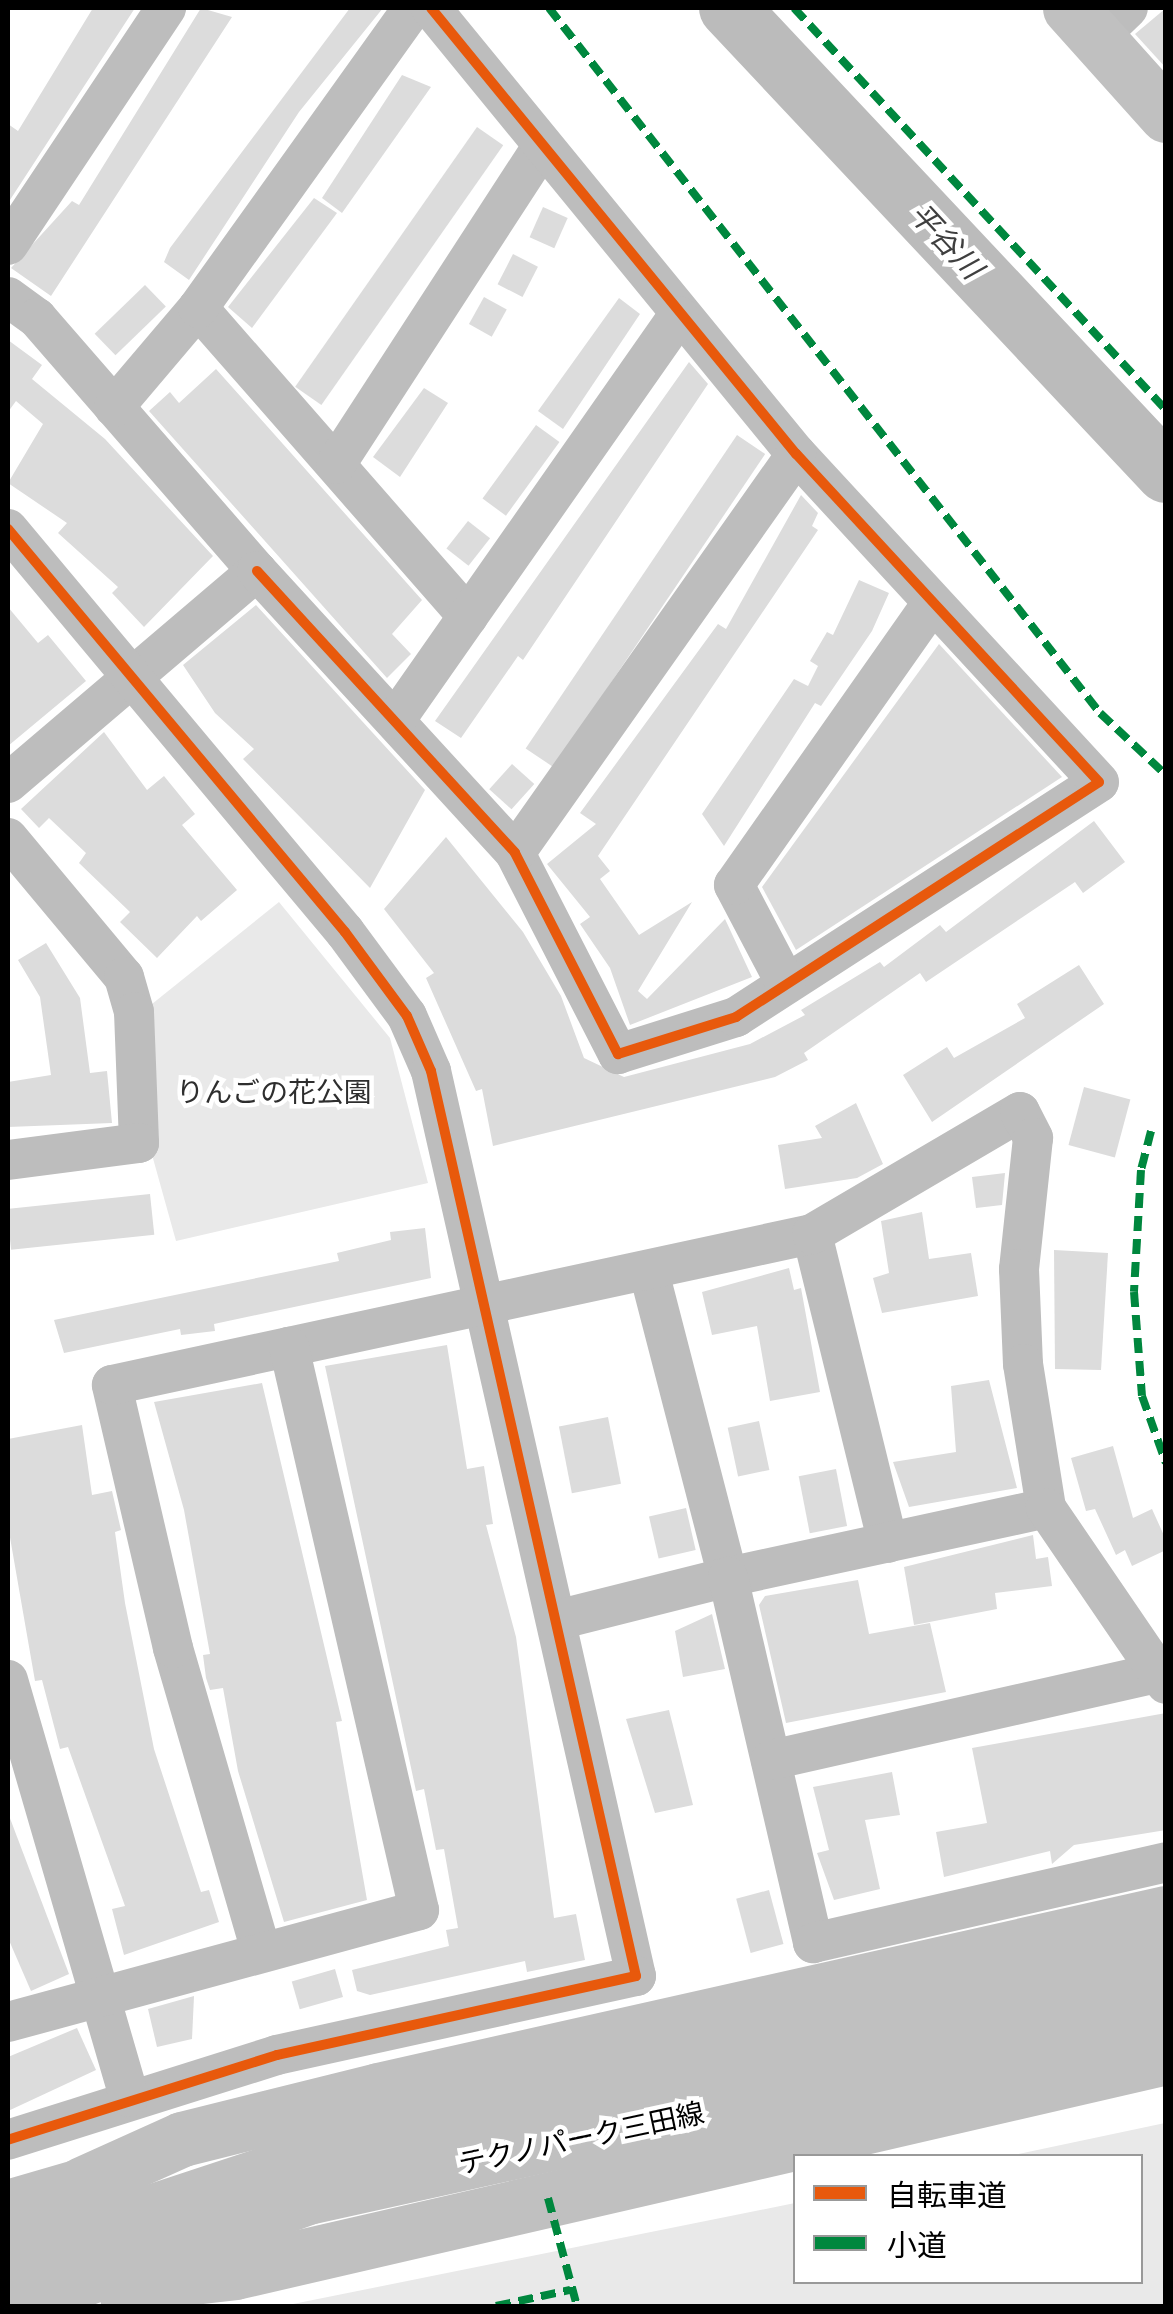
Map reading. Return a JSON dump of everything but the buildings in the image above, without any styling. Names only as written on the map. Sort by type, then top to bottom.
[{"type":"main road","points":[[1098,18],[1166,115]]},
{"type":"main road","points":[[82,2184],[182,2139],[324,2103],[1166,1914]]},
{"type":"main road","points":[[1060,2010],[1118,1951],[1166,1938]]},
{"type":"main road","name":"テクノパーク三田線","points":[[8,2306],[308,2197],[478,2160],[1060,2010],[1166,1962]]},
{"type":"main road","name":"テクノパーク三田線","points":[[8,2259],[355,2144],[1060,2010],[1166,2007]]},
{"type":"main road","points":[[1060,2010],[1166,2020]]},
{"type":"main road","points":[[166,2280],[236,2272],[1166,2057]]},
{"type":"main road","points":[[8,2207],[82,2184],[266,2141],[355,2144]]},
{"type":"main road","points":[[100,2306],[166,2280],[412,2200],[478,2160]]},
{"type":"street","points":[[8,244],[166,8]]},
{"type":"street","points":[[114,407],[198,308],[413,8]]},
{"type":"street","points":[[8,298],[37,318],[257,572],[515,853],[618,1054],[736,1017],[1099,782],[796,454],[678,316],[431,8]]},
{"type":"street","points":[[336,464],[541,148]]},
{"type":"street","points":[[198,308],[468,616]]},
{"type":"street","points":[[396,719],[678,316]]},
{"type":"street","points":[[515,853],[796,454]]},
{"type":"street","points":[[8,529],[407,1016],[432,1072],[636,1976],[277,2055],[129,2096],[8,2140]]},
{"type":"street","points":[[8,782],[257,572]]},
{"type":"street","points":[[786,984],[734,886],[932,602]]},
{"type":"street","points":[[8,838],[124,978],[134,1012],[139,1143],[8,1160]]},
{"type":"street","points":[[261,1951],[173,1648],[112,1385],[488,1308],[812,1234],[1020,1112],[1033,1138],[1019,1269],[1022,1364],[1046,1508],[1160,1679],[771,1760]]},
{"type":"street","points":[[812,1234],[888,1543]]},
{"type":"street","points":[[649,1272],[728,1576],[813,1943],[1166,1862]]},
{"type":"street","points":[[8,2022],[98,1993],[420,1910],[290,1347]]},
{"type":"street","points":[[557,1620],[728,1576],[1046,1508]]},
{"type":"street","points":[[8,1680],[129,2096]]},
{"type":"green space","name":"りんごの花公園","points":[[279,902],[390,1038],[428,1183],[176,1241],[149,1144],[152,1004]]},
{"type":"green space","points":[[1165,2123],[1165,2306],[283,2306],[793,2203],[793,2284],[1143,2284],[1143,2154],[1018,2154]]},
{"type":"waterway","name":"平谷川","points":[[729,8],[1166,473]]},
{"type":"marked path","points":[[549,8],[1100,713],[1166,775]]},
{"type":"marked path","points":[[794,8],[1166,410]]},
{"type":"marked path","points":[[1151,1131],[1141,1170],[1134,1292],[1142,1396],[1166,1463]]},
{"type":"marked path","points":[[548,2198],[577,2306]]},
{"type":"marked path","points":[[496,2306],[570,2290]]},
{"type":"cycle path","points":[[257,571],[515,853],[618,1054],[736,1017],[1099,782],[796,454],[431,8]]},
{"type":"cycle path","points":[[8,529],[345,932],[407,1016],[431,1071],[636,1976],[277,2055],[8,2140]]}]
